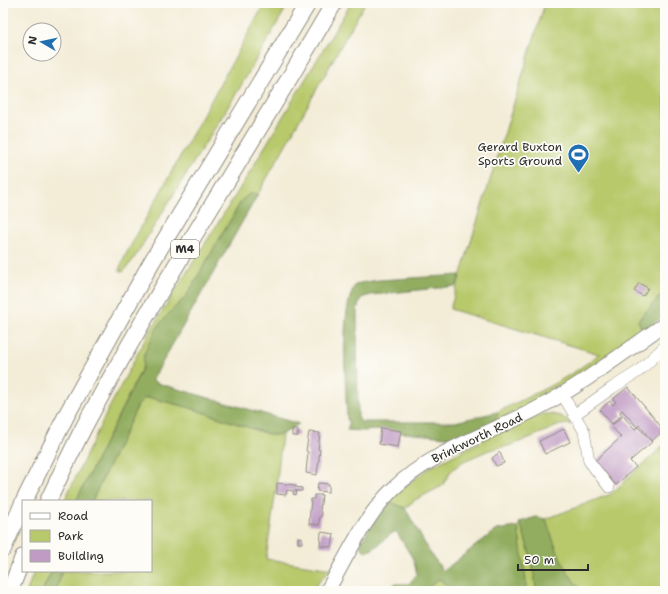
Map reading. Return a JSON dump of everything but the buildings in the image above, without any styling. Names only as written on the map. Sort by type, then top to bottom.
[{"type":"highway","name":"M4","points":[[24,500],[67,414],[151,263],[308,3]]},
{"type":"highway","name":"M4","points":[[48,500],[84,426],[163,286],[334,3]]},
{"type":"highway","name":"M4","points":[[3,549],[22,504]]},
{"type":"highway","points":[[10,591],[22,560]]},
{"type":"main road","name":"Brinkworth Road","points":[[328,591],[372,513],[392,490],[408,476],[434,458],[531,412],[562,394],[603,368],[665,324]]},
{"type":"lane","points":[[574,415],[639,371],[664,347]]},
{"type":"lane","points":[[562,394],[584,431],[589,461],[609,486]]},
{"type":"green space","points":[[265,3],[289,3],[239,89],[133,260],[123,272],[120,271],[120,267],[125,256]]},
{"type":"green space","points":[[351,3],[365,3],[257,196],[255,193],[242,200],[187,295],[176,308],[144,354],[143,366],[76,500],[64,500],[108,410],[148,334],[245,180]]},
{"type":"green space","name":"Gerard Buxton Sports Ground","points":[[545,3],[665,3],[665,295],[660,296],[638,320],[646,329],[584,373],[538,400],[492,423],[498,415],[497,412],[563,379],[599,354],[450,309]]},
{"type":"green space","points":[[255,193],[257,196],[153,381],[299,424],[282,434],[271,435],[187,407],[151,398],[145,398],[138,405],[92,500],[76,500],[143,367],[144,354],[160,323],[187,295],[242,200],[249,194]]},
{"type":"green space","points":[[460,275],[457,286],[371,295],[361,298],[357,310],[358,417],[361,422],[455,422],[497,412],[498,415],[492,423],[465,436],[456,438],[375,430],[347,430],[349,424],[347,418],[345,330],[350,297],[355,285],[379,280]]},
{"type":"green space","points":[[665,295],[665,315],[646,329],[641,327],[638,321],[660,296]]},
{"type":"green space","points":[[145,398],[151,398],[187,407],[271,435],[282,434],[266,559],[325,568],[333,566],[311,591],[56,591],[62,572],[152,572],[152,500],[92,500],[138,405]]},
{"type":"green space","points":[[543,414],[562,417],[571,424],[560,425],[512,445],[489,450],[462,462],[451,471],[442,486],[415,500],[405,508],[390,502],[397,493],[429,468],[499,432]]},
{"type":"green space","points":[[665,444],[665,591],[582,591],[569,575],[564,566],[546,519],[611,494]]},
{"type":"green space","points":[[390,502],[405,508],[429,551],[443,571],[496,530],[518,527],[526,581],[526,591],[451,591],[440,579],[423,591],[394,591],[394,584],[409,584],[417,574],[413,559],[396,531],[374,548],[366,552],[360,546],[370,527]]},
{"type":"green space","points":[[536,517],[546,519],[564,566],[569,575],[582,591],[537,591],[532,560],[520,522]]},
{"type":"green space","points":[[520,522],[532,560],[537,591],[526,591],[518,527]]},
{"type":"green space","points":[[34,572],[52,572],[42,591],[27,591]]},
{"type":"green space","points":[[52,572],[62,572],[56,591],[42,591]]},
{"type":"green space","points":[[440,579],[451,591],[423,591]]},
{"type":"place","name":"Gerard Buxton Sports Ground","points":[[578,174]]}]
